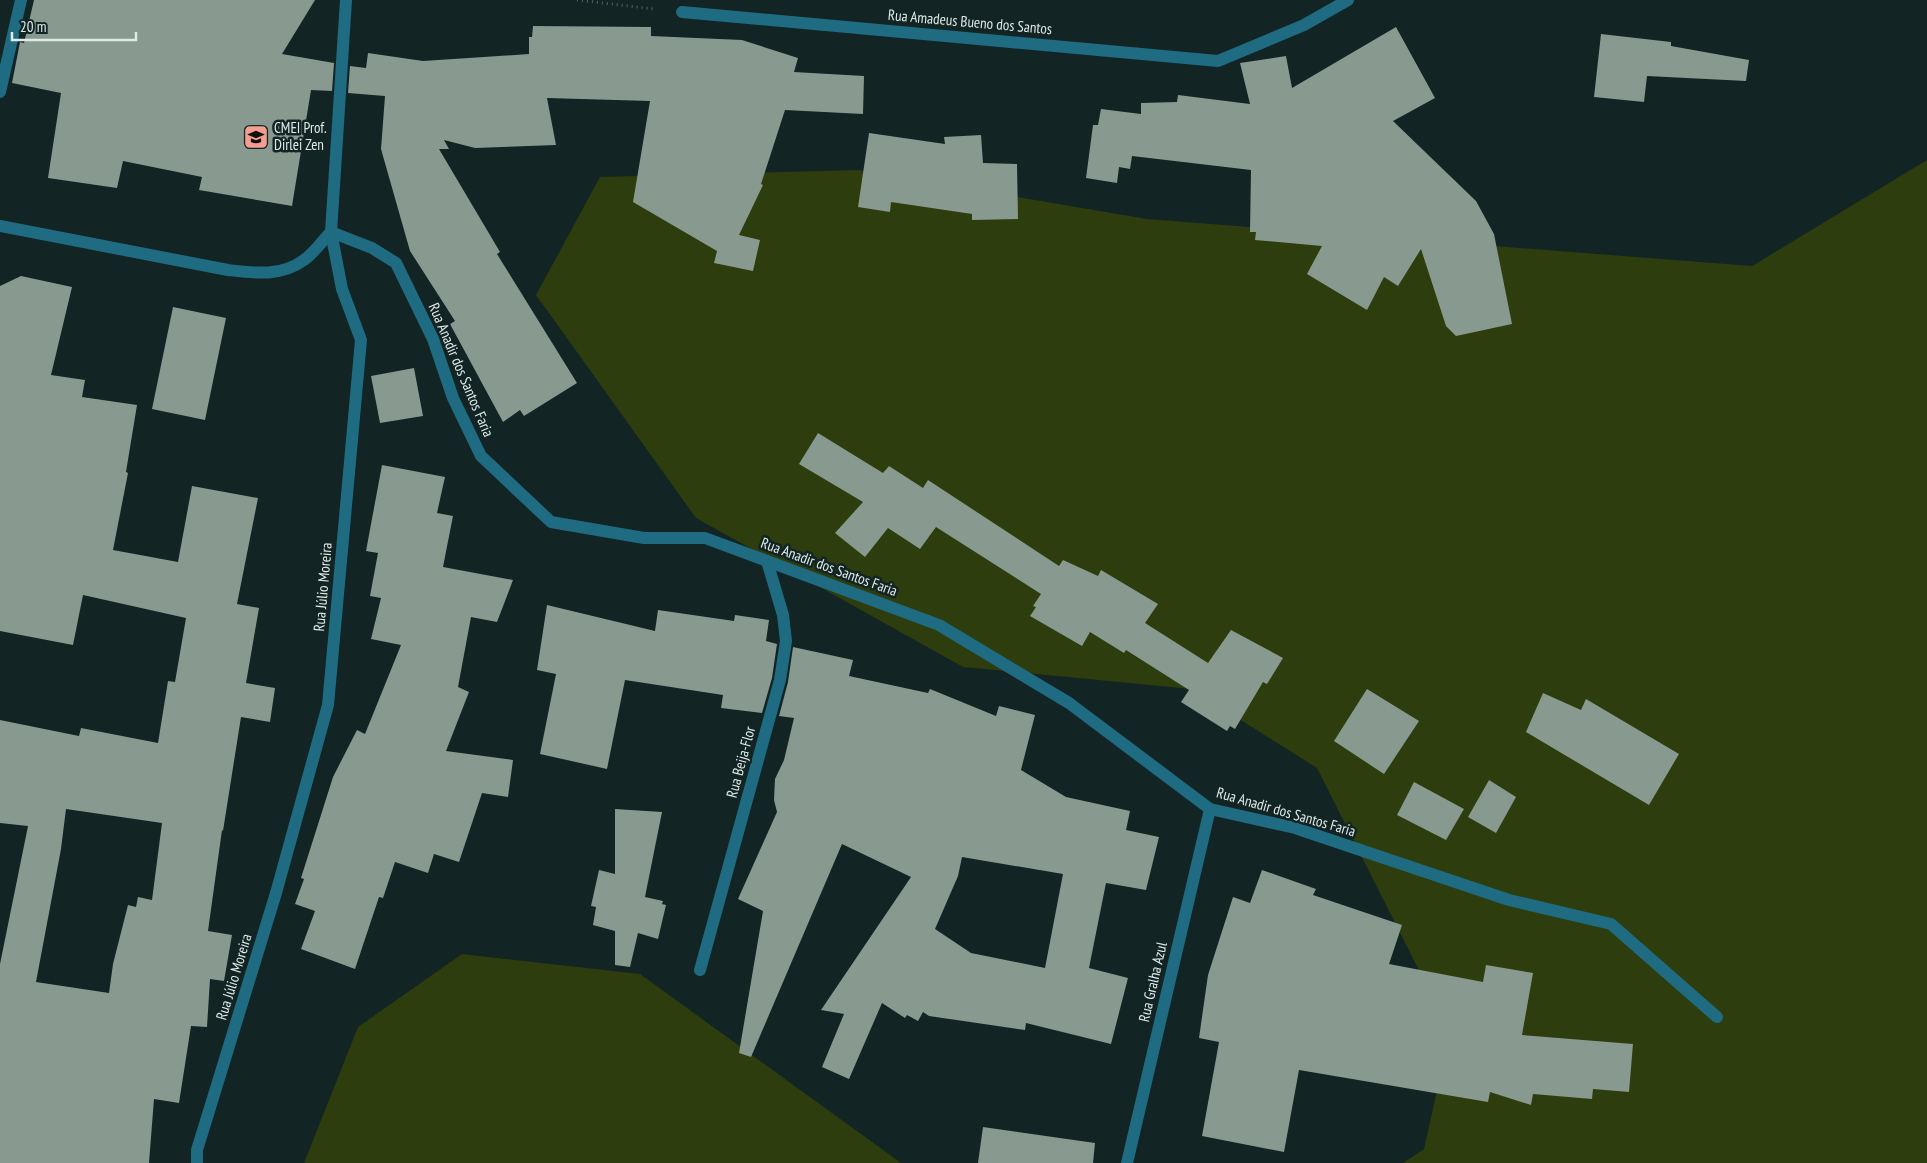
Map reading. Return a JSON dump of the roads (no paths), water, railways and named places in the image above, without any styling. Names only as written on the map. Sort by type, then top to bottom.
[{"type":"street","points":[[0,92],[21,0]]},
{"type":"street","name":"Rua Júlio Moreira","points":[[196,1163],[197,1150],[276,893],[328,705],[361,340],[342,289],[331,232],[346,0]]},
{"type":"street","name":"Rua Amadeus Bueno dos Santos","points":[[682,12],[1218,61],[1304,25],[1348,0]]},
{"type":"street","points":[[0,226],[228,270],[262,274],[285,270],[303,260],[331,232]]},
{"type":"street","name":"Rua Anadir dos Santos Faria","points":[[331,232],[372,248],[396,263],[433,339],[453,398],[481,456],[551,522],[644,538],[705,538],[939,625],[1069,703],[1210,810],[1294,828],[1508,900],[1611,924],[1718,1017]]},
{"type":"street","name":"Rua Beija-Flor","points":[[700,970],[780,680],[786,641],[783,615],[767,561]]},
{"type":"street","name":"Rua Gralha Azul","points":[[1127,1163],[1210,810]]},
{"type":"place","name":"CMEI Prof. Dirlei Zen","points":[[256,137]]}]
